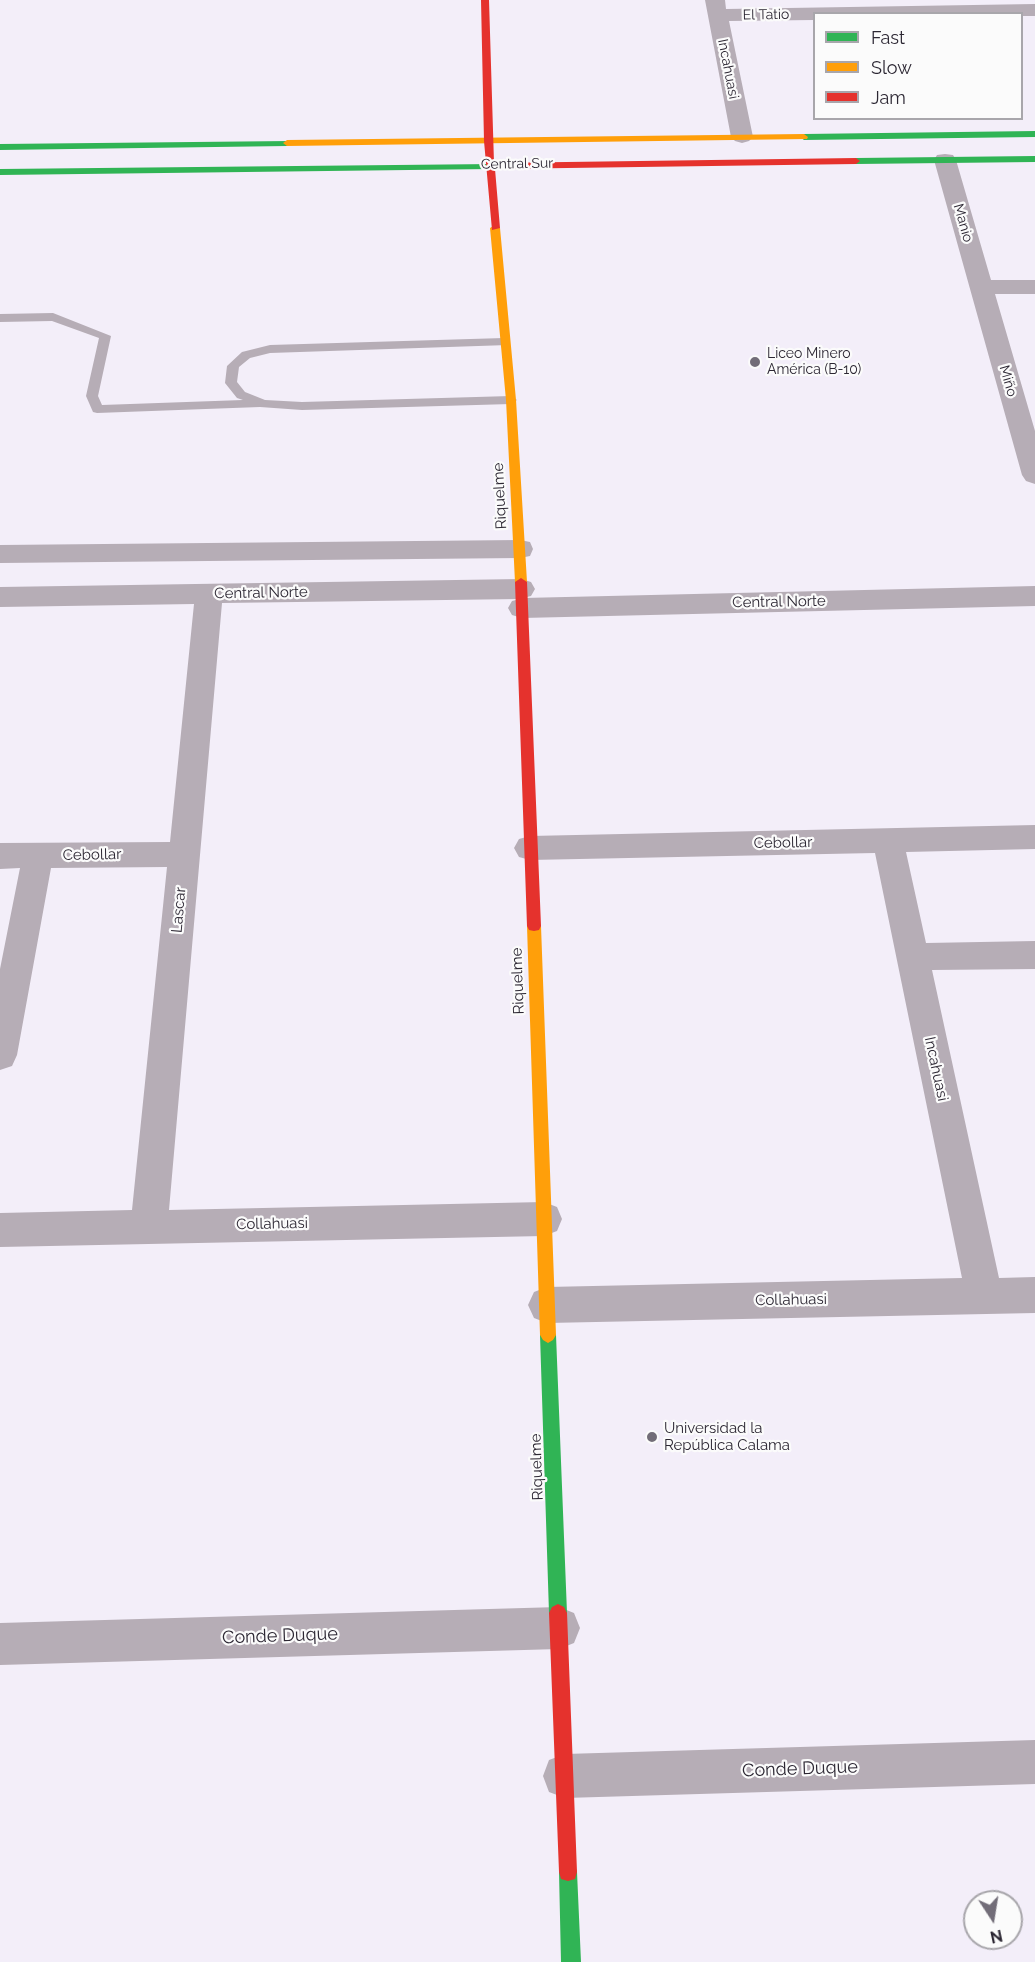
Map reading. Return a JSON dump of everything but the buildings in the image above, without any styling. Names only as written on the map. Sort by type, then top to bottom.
[{"type":"street","name":"Riquelme","points":[[485,0],[488,141],[504,342],[511,400],[520,549],[571,1962]]},
{"type":"street","points":[[863,12],[998,5],[1035,10]]},
{"type":"street","name":"El Tatio","points":[[716,8],[813,14]]},
{"type":"street","name":"Incahuasi","points":[[716,8],[742,137]]},
{"type":"street","name":"Central Sur","points":[[0,147],[1035,134]]},
{"type":"street","name":"Central Sur","points":[[0,172],[1035,159]]},
{"type":"street","name":"Manio","points":[[945,160],[981,287]]},
{"type":"street","points":[[981,287],[1035,287]]},
{"type":"street","name":"Miño","points":[[981,287],[1023,390],[1035,475]]},
{"type":"street","points":[[0,554],[520,549]]},
{"type":"street","name":"Central Norte","points":[[0,597],[209,594],[522,599],[1035,596]]},
{"type":"street","name":"Lascar","points":[[149,1227],[209,594]]},
{"type":"street","name":"Cebollar","points":[[530,848],[1035,837]]},
{"type":"street","name":"Incahuasi","points":[[888,841],[984,1297]]},
{"type":"street","name":"Cebollar","points":[[0,856],[184,854]]},
{"type":"street","points":[[0,1055],[38,855]]},
{"type":"street","points":[[913,957],[1035,955]]},
{"type":"street","name":"Collahuasi","points":[[0,1230],[544,1218]]},
{"type":"street","name":"Collahuasi","points":[[547,1305],[1035,1295]]},
{"type":"street","name":"Conde Duque","points":[[0,1644],[560,1628]]},
{"type":"street","name":"Conde Duque","points":[[565,1776],[1035,1762]]},
{"type":"lane","points":[[0,318],[53,317],[105,336],[92,396],[97,409],[511,400]]},
{"type":"lane","points":[[263,404],[241,395],[231,383],[233,366],[246,355],[270,349],[504,342]]},
{"type":"traffic: fast","points":[[804,137],[1035,134]]},
{"type":"traffic: fast","points":[[0,147],[287,143]]},
{"type":"traffic: fast","points":[[856,161],[1035,159]]},
{"type":"traffic: fast","points":[[0,172],[491,166]]},
{"type":"traffic: fast","points":[[548,1335],[558,1613]]},
{"type":"traffic: fast","points":[[568,1872],[571,1962]]},
{"type":"traffic: slow","points":[[287,143],[804,137]]},
{"type":"traffic: slow","points":[[495,228],[511,400],[521,582]]},
{"type":"traffic: slow","points":[[534,926],[548,1335]]},
{"type":"traffic: jam","points":[[485,0],[488,141],[495,228]]},
{"type":"traffic: jam","points":[[491,166],[856,161]]},
{"type":"traffic: jam","points":[[521,582],[534,926]]},
{"type":"traffic: jam","points":[[558,1613],[568,1872]]},
{"type":"place","name":"Liceo Minero América (B-10)","points":[[755,362]]},
{"type":"place","name":"Universidad la República Calama","points":[[652,1437]]}]
